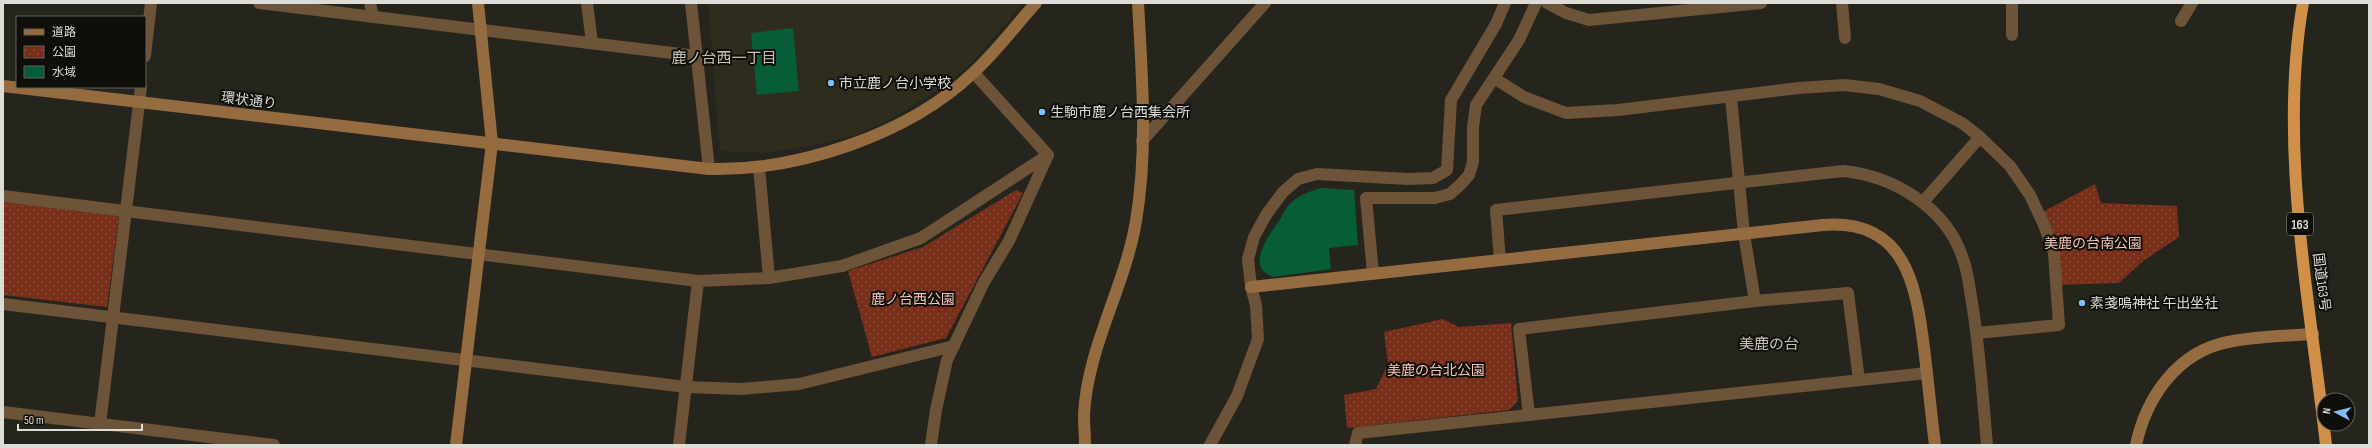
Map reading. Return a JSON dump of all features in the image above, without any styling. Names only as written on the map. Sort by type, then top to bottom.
[{"type":"highway","name":"国道163号","points":[[2303,3],[2297,36],[2293,118],[2300,231],[2326,445]]},
{"type":"street","points":[[146,47],[151,3]]},
{"type":"street","points":[[260,3],[697,56]]},
{"type":"street","points":[[370,3],[373,17]]},
{"type":"street","points":[[456,445],[492,143],[482,30],[478,3]]},
{"type":"street","points":[[587,3],[592,43]]},
{"type":"street","points":[[691,3],[709,169]]},
{"type":"street","name":"環状通り","points":[[20,88],[709,169],[759,167],[804,157],[864,139],[912,116],[974,73],[1036,3]]},
{"type":"street","points":[[1085,445],[1084,414],[1089,384],[1097,351],[1127,263],[1136,222],[1140,186],[1142,141],[1138,3]]},
{"type":"street","points":[[1142,141],[1265,3]]},
{"type":"street","points":[[1210,445],[1238,396],[1258,340],[1256,305],[1251,287],[1248,259],[1254,237],[1266,215],[1283,192],[1298,179],[1316,174],[1408,179],[1433,178],[1447,170],[1451,100],[1496,24],[1505,3]]},
{"type":"street","points":[[1373,274],[1366,198],[1434,198],[1450,194],[1469,175],[1473,162],[1473,127],[1476,105],[1519,40],[1536,3]]},
{"type":"street","points":[[1547,3],[1566,13],[1590,20],[1761,3]]},
{"type":"street","points":[[1842,3],[1845,38]]},
{"type":"street","points":[[2012,3],[2012,35]]},
{"type":"street","points":[[2181,22],[2192,3]]},
{"type":"street","points":[[974,73],[1048,155]]},
{"type":"street","points":[[1494,78],[1524,96],[1566,113],[1731,97],[1799,88],[1844,85],[1879,89],[1920,101],[1962,123],[1980,137],[2010,166],[2030,195],[2044,225],[2054,253],[2059,325],[1977,333]]},
{"type":"street","name":"環状通り","points":[[3,86],[16,88]]},
{"type":"street","points":[[100,424],[141,88]]},
{"type":"street","points":[[1731,97],[1744,234],[1755,301]]},
{"type":"street","points":[[1923,202],[1980,137]]},
{"type":"street","points":[[3,196],[698,281],[770,278],[842,266],[920,238],[1048,155]]},
{"type":"street","points":[[931,445],[936,410],[947,360],[984,282],[1009,241],[1048,155]]},
{"type":"street","points":[[759,167],[770,278]]},
{"type":"street","points":[[1500,260],[1496,210],[1806,174],[1843,171],[1856,172],[1876,178],[1923,202],[1941,220],[1963,258],[1977,333],[1987,445]]},
{"type":"street","points":[[1251,287],[1837,224],[1863,229],[1888,242],[1900,254],[1914,288],[1920,313],[1935,445]]},
{"type":"street","points":[[679,445],[698,281]]},
{"type":"street","points":[[1529,415],[1519,329],[1755,301],[1848,293],[1859,380]]},
{"type":"street","points":[[3,304],[686,387],[741,389],[799,384],[954,346]]},
{"type":"street","points":[[2136,445],[2141,424],[2149,403],[2161,385],[2184,362],[2201,352],[2227,342],[2313,334]]},
{"type":"street","points":[[1355,445],[1358,433],[1927,373]]},
{"type":"street","points":[[3,412],[100,424],[217,442],[274,445]]},
{"type":"shaded area","name":"市立鹿ノ台小学校","points":[[708,3],[1024,3],[967,68],[927,97],[890,119],[856,135],[819,144],[766,153],[720,151]]},
{"type":"green space","name":"美鹿の台南公園","points":[[2095,184],[2101,203],[2177,206],[2179,237],[2143,261],[2119,283],[2058,285],[2039,214]]},
{"type":"green space","name":"鹿ノ台西公園","points":[[1016,190],[1023,193],[946,338],[872,357],[848,271],[923,247]]},
{"type":"green space","points":[[3,202],[119,216],[107,307],[3,295]]},
{"type":"green space","name":"美鹿の台北公園","points":[[1443,319],[1459,327],[1511,323],[1518,401],[1509,410],[1347,428],[1344,395],[1376,389],[1388,364],[1384,332]]},
{"type":"water","points":[[793,28],[799,91],[757,95],[751,33]]},
{"type":"water","points":[[1321,188],[1354,190],[1358,245],[1329,248],[1331,269],[1273,277],[1265,272],[1261,266],[1260,259],[1261,251],[1269,235],[1291,203],[1300,196]]},
{"type":"place","name":"市立鹿ノ台小学校","points":[[831,83]]},
{"type":"place","name":"生駒市鹿ノ台西集会所","points":[[1042,112]]},
{"type":"place","name":"素戔嗚神社 午出坐社","points":[[2082,303]]},
{"type":"district","name":"鹿ノ台西一丁目","points":[[724,58]]},
{"type":"district","name":"美鹿の台","points":[[1769,344]]}]
